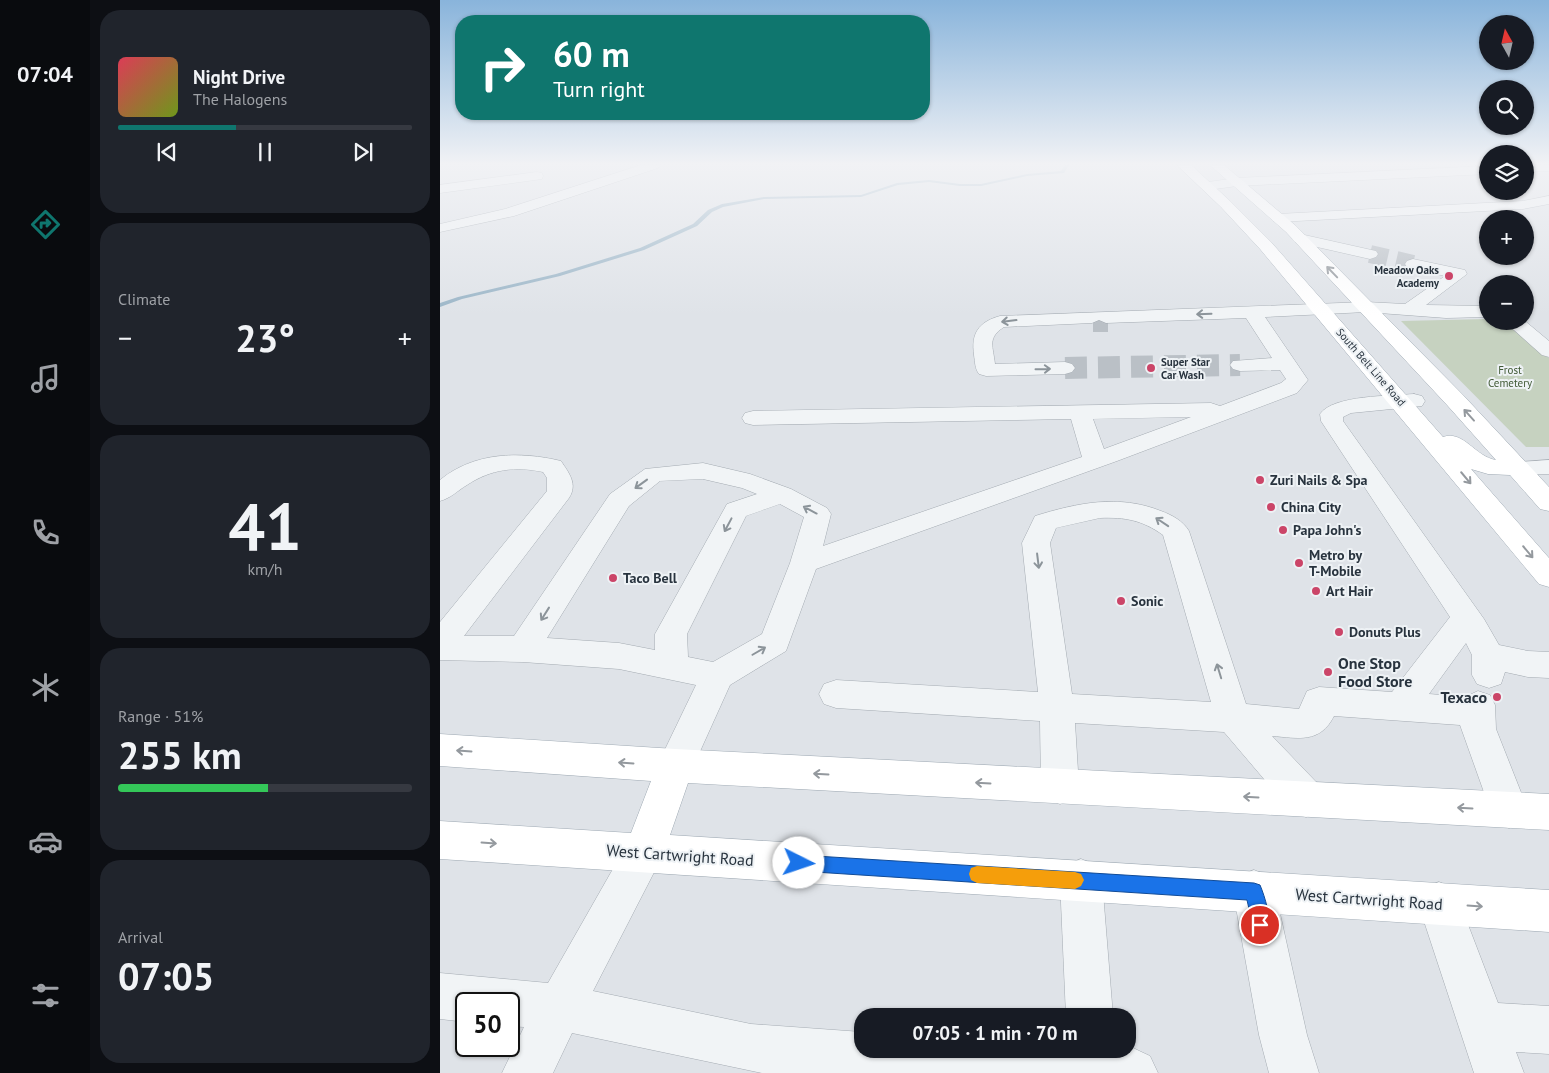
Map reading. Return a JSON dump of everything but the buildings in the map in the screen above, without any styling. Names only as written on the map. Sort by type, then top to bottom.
[{"type":"main road","name":"South Belt Line Road","points":[[1238,215],[1254,231],[1378,375],[1404,392],[1407,401],[1549,577]]},
{"type":"main road","points":[[1275,215],[1455,400],[1549,503]]},
{"type":"main road","points":[[1407,401],[1466,457],[1486,466],[1517,468]]},
{"type":"main road","points":[[440,750],[675,766],[1549,812]]},
{"type":"main road","points":[[644,853],[675,766]]},
{"type":"main road","name":"West Cartwright Road","points":[[440,840],[1549,911]]},
{"type":"street","points":[[440,228],[504,215]]},
{"type":"street","points":[[1278,218],[1333,215]]},
{"type":"street","points":[[1300,239],[1370,254]]},
{"type":"street","points":[[1408,310],[1459,274],[1413,264]]},
{"type":"street","points":[[1065,368],[986,370],[982,340],[987,330],[1000,322],[1047,318],[1099,318],[1118,323],[1134,316],[1366,307],[1446,312],[1479,311]]},
{"type":"street","points":[[804,563],[1096,460],[1289,388],[1297,380],[1252,312]]},
{"type":"street","points":[[1524,330],[1549,351]]},
{"type":"street","points":[[1240,365],[1287,364]]},
{"type":"street","points":[[1407,401],[1346,406],[1331,414],[1332,421],[1467,618],[1483,687],[1478,729],[1509,810]]},
{"type":"street","points":[[753,418],[1230,410]]},
{"type":"street","points":[[1080,413],[1096,460]]},
{"type":"street","points":[[440,493],[451,483],[472,470],[502,461],[530,461],[552,466],[560,478],[560,492],[440,646]]},
{"type":"street","points":[[1517,468],[1549,467]]},
{"type":"street","points":[[524,648],[619,500],[654,474],[703,471],[750,482],[782,495],[818,514],[804,563],[775,642],[717,676],[675,766]]},
{"type":"street","points":[[672,666],[670,634],[736,510],[782,495]]},
{"type":"street","points":[[1060,787],[1057,707],[1036,543],[1045,522],[1069,513],[1123,509],[1154,517],[1175,531],[1233,718],[1306,800]]},
{"type":"street","points":[[1400,707],[1467,618]]},
{"type":"street","points":[[440,646],[524,648],[619,656],[717,676]]},
{"type":"street","points":[[836,694],[1304,724],[1317,715],[1319,702],[1400,707],[1483,687],[1528,664],[1549,665]]},
{"type":"street","points":[[527,1073],[560,1007],[644,853]]},
{"type":"street","points":[[1081,880],[1089,1008]]},
{"type":"street","points":[[1254,891],[1283,1035],[1294,1073]]},
{"type":"street","points":[[1439,903],[1499,1073]]},
{"type":"street","points":[[440,996],[560,1007],[751,1048],[882,1065],[1107,1064]]},
{"type":"street","points":[[1483,1026],[1549,1030]]},
{"type":"green space","name":"Frost Cemetery","points":[[1479,319],[1479,330],[1516,330],[1549,358],[1549,447],[1526,447],[1401,321]]},
{"type":"waterway","points":[[440,305],[460,298],[558,275],[642,249],[695,225],[706,215]]},
{"type":"tunnel","points":[[1370,254],[1413,264]]},
{"type":"tunnel","points":[[1093,323],[1108,323]]},
{"type":"tunnel","points":[[1065,368],[1240,365]]},
{"type":"slow traffic","points":[[977,874],[1075,880]]},
{"type":"place","name":"Meadow Oaks Academy","points":[[1449,276]]},
{"type":"place","name":"Super Star Car Wash","points":[[1151,368]]},
{"type":"place","name":"Zuri Nails & Spa","points":[[1260,480]]},
{"type":"place","name":"China City","points":[[1271,507]]},
{"type":"place","name":"Papa John's","points":[[1283,530]]},
{"type":"place","name":"Metro by T-Mobile","points":[[1299,563]]},
{"type":"place","name":"Taco Bell","points":[[613,578]]},
{"type":"place","name":"Art Hair","points":[[1316,591]]},
{"type":"place","name":"Sonic","points":[[1121,601]]},
{"type":"place","name":"Donuts Plus","points":[[1339,632]]},
{"type":"place","name":"One Stop Food Store","points":[[1328,672]]},
{"type":"place","name":"Texaco","points":[[1497,697]]},
{"type":"route","points":[[799,863],[1254,891],[1260,925]]}]
